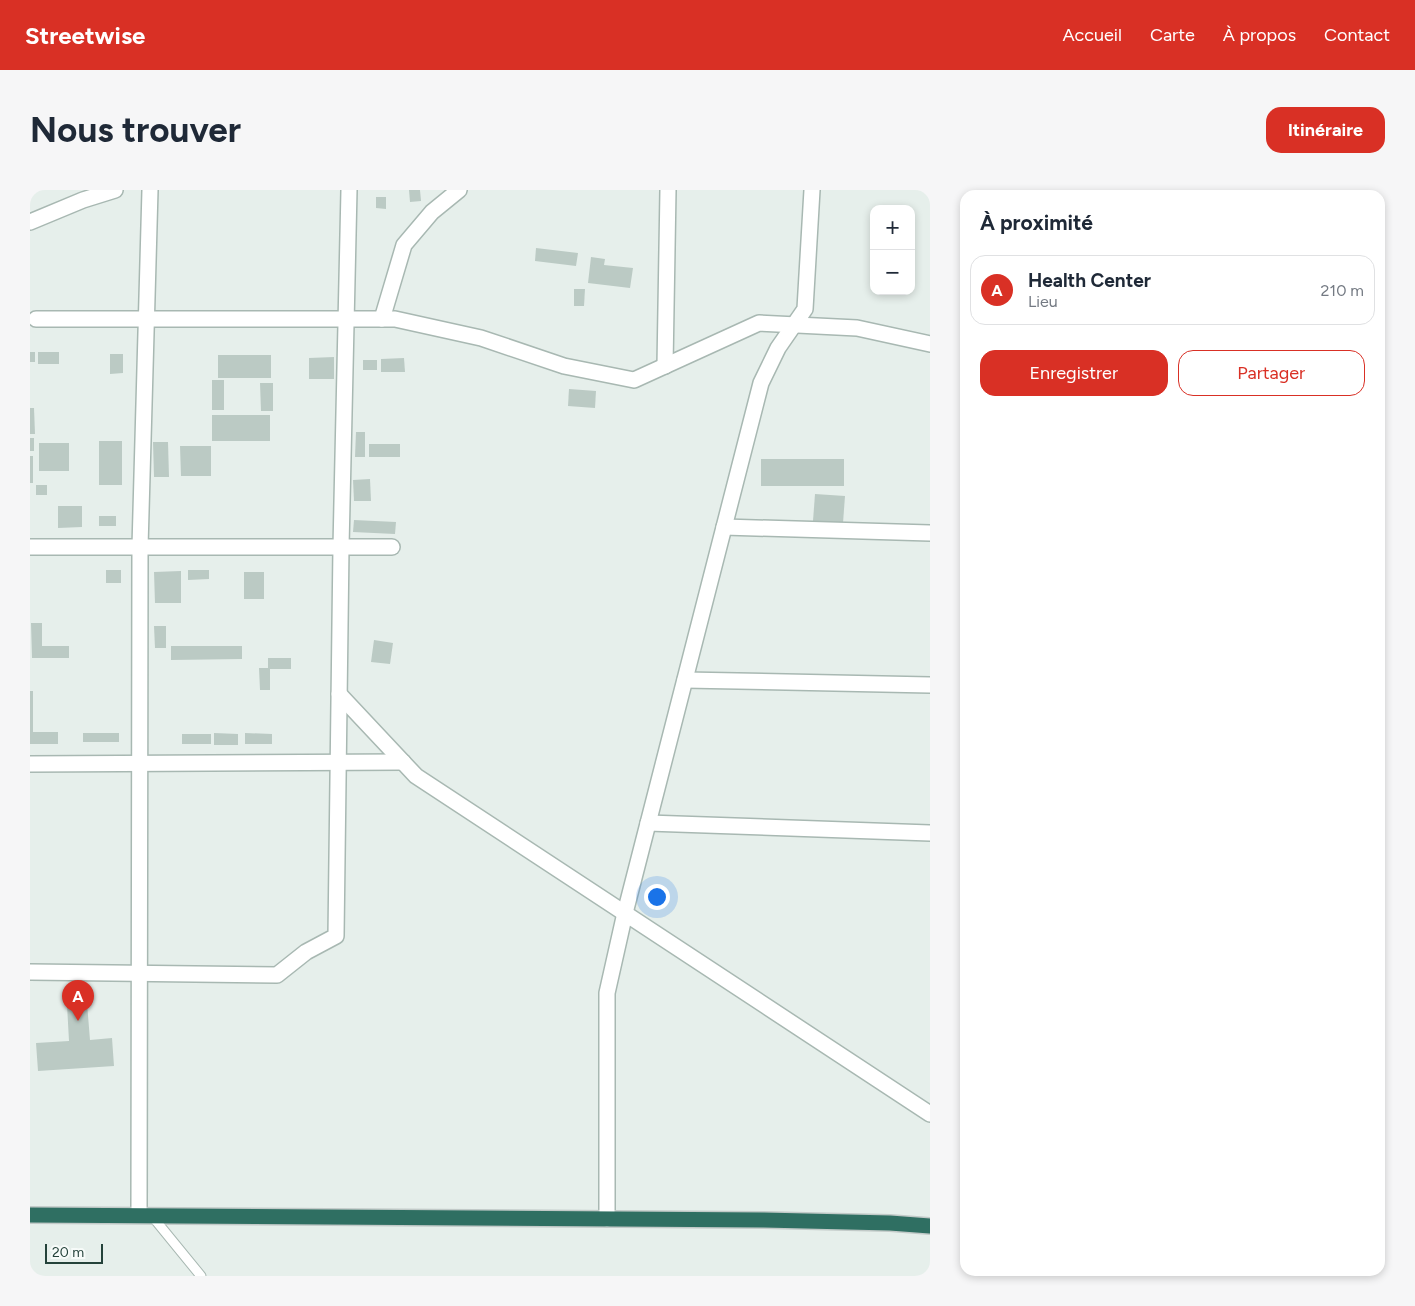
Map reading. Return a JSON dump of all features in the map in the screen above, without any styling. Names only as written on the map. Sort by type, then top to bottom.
[{"type":"highway","points":[[30,1215],[608,1219],[890,1223],[930,1226]]},
{"type":"street","points":[[30,222],[83,200],[115,190]]},
{"type":"street","points":[[145,1216],[140,974],[140,547],[150,190]]},
{"type":"street","points":[[30,972],[277,975],[306,952],[336,936],[341,547],[349,190]]},
{"type":"street","points":[[382,319],[404,246],[432,212],[459,190]]},
{"type":"street","points":[[665,366],[668,190]]},
{"type":"street","points":[[608,1219],[608,993],[625,913],[761,383],[778,348],[805,309],[812,190]]},
{"type":"street","points":[[36,319],[395,319],[481,338],[564,366],[634,380],[759,322],[857,328],[930,344]]},
{"type":"street","points":[[724,527],[930,533]]},
{"type":"street","points":[[30,546],[392,547]]},
{"type":"street","points":[[685,680],[930,685]]},
{"type":"street","points":[[339,694],[416,776],[930,1114]]},
{"type":"street","points":[[30,764],[403,762]]},
{"type":"street","points":[[648,823],[930,833]]},
{"type":"lane","points":[[145,1216],[200,1276]]},
{"type":"building","points":[[409,190],[420,190],[421,201],[410,202]]},
{"type":"building","points":[[376,197],[386,197],[386,209],[376,208]]},
{"type":"building","points":[[536,248],[578,253],[576,266],[535,261]]},
{"type":"building","points":[[591,257],[605,259],[604,265],[633,268],[630,288],[588,283]]},
{"type":"building","points":[[574,289],[585,289],[584,306],[574,306]]},
{"type":"building","points":[[30,352],[35,352],[35,362],[30,362]]},
{"type":"building","points":[[38,352],[59,352],[59,364],[38,364]]},
{"type":"building","points":[[110,354],[123,354],[123,373],[110,374]]},
{"type":"building","points":[[218,355],[271,355],[271,378],[218,378]]},
{"type":"building","points":[[334,357],[334,379],[309,379],[309,358]]},
{"type":"building","points":[[404,358],[405,372],[381,372],[381,359]]},
{"type":"building","points":[[363,360],[377,360],[377,370],[363,370]]},
{"type":"building","points":[[212,380],[224,380],[224,410],[212,410]]},
{"type":"building","points":[[260,383],[273,383],[273,411],[261,411]]},
{"type":"building","points":[[569,389],[596,391],[595,408],[568,406]]},
{"type":"building","points":[[30,408],[34,408],[35,434],[30,434]]},
{"type":"building","points":[[212,415],[270,415],[270,441],[212,441]]},
{"type":"building","points":[[356,432],[365,432],[365,457],[355,457]]},
{"type":"building","points":[[30,438],[34,438],[34,451],[30,451]]},
{"type":"building","points":[[99,441],[122,441],[122,485],[99,485]]},
{"type":"building","points":[[153,442],[168,442],[169,477],[154,477]]},
{"type":"building","points":[[39,443],[69,443],[69,471],[39,471]]},
{"type":"building","points":[[369,444],[400,444],[400,457],[369,457]]},
{"type":"building","points":[[180,446],[211,446],[211,476],[181,476]]},
{"type":"building","points":[[30,456],[33,456],[33,483],[30,483]]},
{"type":"building","points":[[761,459],[844,459],[844,486],[761,486]]},
{"type":"building","points":[[370,479],[371,501],[354,501],[353,480]]},
{"type":"building","points":[[36,485],[47,485],[47,495],[36,495]]},
{"type":"building","points":[[815,494],[845,496],[843,523],[813,521]]},
{"type":"building","points":[[58,506],[82,506],[82,527],[58,528]]},
{"type":"building","points":[[99,516],[116,516],[116,526],[99,526]]},
{"type":"building","points":[[354,520],[396,522],[395,534],[353,532]]},
{"type":"building","points":[[106,570],[121,570],[121,583],[106,583]]},
{"type":"building","points":[[188,570],[209,570],[209,579],[188,580]]},
{"type":"building","points":[[181,571],[181,603],[155,603],[154,572]]},
{"type":"building","points":[[244,572],[264,572],[264,599],[244,599]]},
{"type":"building","points":[[31,623],[42,623],[42,646],[69,646],[69,658],[32,658]]},
{"type":"building","points":[[154,626],[166,626],[166,648],[155,648]]},
{"type":"building","points":[[374,640],[393,643],[390,664],[371,662]]},
{"type":"building","points":[[171,646],[242,646],[242,659],[171,660]]},
{"type":"building","points":[[268,658],[291,658],[291,669],[270,669],[270,690],[260,690],[259,668],[268,668]]},
{"type":"building","points":[[30,691],[33,691],[33,732],[58,732],[58,744],[30,744]]},
{"type":"building","points":[[83,733],[119,733],[119,742],[83,742]]},
{"type":"building","points":[[214,733],[238,734],[238,745],[214,745]]},
{"type":"building","points":[[245,733],[272,734],[272,744],[245,744]]},
{"type":"building","points":[[182,734],[211,734],[211,744],[182,744]]},
{"type":"building","points":[[87,1003],[90,1040],[112,1038],[114,1066],[38,1071],[36,1043],[69,1041],[67,1005]]},
{"type":"place","name":"Health Center","points":[[78,1021]]}]
